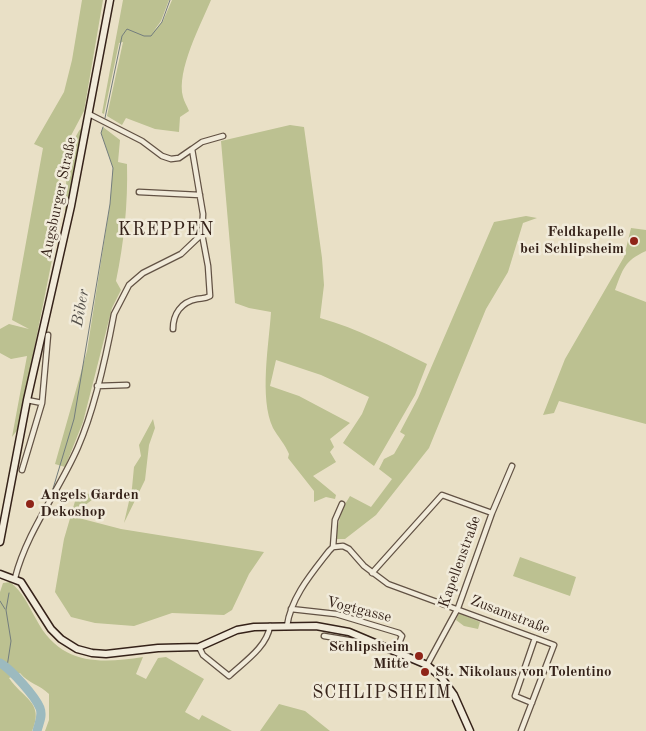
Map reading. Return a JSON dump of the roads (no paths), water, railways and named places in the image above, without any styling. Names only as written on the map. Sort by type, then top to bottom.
[{"type":"street","name":"Augsburger Straße","points":[[0,542],[27,400],[71,206],[110,0]]},
{"type":"street","points":[[89,114],[142,141],[162,156],[171,159],[179,158],[202,142],[223,136]]},
{"type":"street","points":[[173,329],[173,319],[177,310],[184,304],[210,296],[208,266],[202,234],[200,195],[192,149]]},
{"type":"street","points":[[139,192],[200,195]]},
{"type":"street","points":[[15,578],[20,560],[77,448],[97,386],[114,314],[129,285],[143,273],[181,254],[202,234]]},
{"type":"street","points":[[22,470],[42,403],[48,335]]},
{"type":"street","points":[[97,386],[127,385]]},
{"type":"street","points":[[27,400],[42,403]]},
{"type":"street","name":"Kapellenstraße","points":[[427,665],[458,608],[492,512],[512,466]]},
{"type":"street","points":[[372,573],[442,495],[492,512]]},
{"type":"street","points":[[288,626],[291,610],[300,592],[333,546],[335,520],[342,504]]},
{"type":"street","name":"Zusamstraße","points":[[333,546],[343,546],[349,549],[372,573],[388,584],[409,593],[458,608],[554,645],[532,703]]},
{"type":"street","points":[[0,574],[15,578],[26,588],[51,629],[61,639],[77,649],[106,654],[158,648],[199,648],[237,630],[270,626],[329,628],[366,639],[427,665],[449,687],[470,731]]},
{"type":"street","name":"Vogtgasse","points":[[291,610],[336,614],[399,633],[402,636],[396,652]]},
{"type":"street","points":[[199,648],[203,655],[229,676],[259,648],[267,637],[270,626]]},
{"type":"street","points":[[324,636],[360,642],[366,639]]},
{"type":"street","points":[[521,731],[532,703],[515,696],[535,638]]},
{"type":"waterway","name":"Biber","points":[[105,118],[122,36],[127,29],[144,36],[151,36],[162,22],[170,0]]},
{"type":"waterway","name":"Biber","points":[[52,492],[74,419],[110,204],[113,168],[101,133],[103,127]]},
{"type":"waterway","name":"Biber","points":[[7,667],[11,641],[6,610],[9,593]]},
{"type":"waterway","points":[[0,601],[5,609]]},
{"type":"waterway","points":[[0,663],[28,690],[40,708],[41,714],[37,731]]},
{"type":"place","name":"Feldkapelle bei Schlipsheim","points":[[634,241]]},
{"type":"place","name":"Angels Garden Dekoshop","points":[[30,504]]},
{"type":"place","name":"Schlipsheim Mitte","points":[[419,656]]},
{"type":"place","name":"St. Nikolaus von Tolentino","points":[[425,672]]},
{"type":"district","name":"KREPPEN","points":[[166,230]]},
{"type":"district","name":"SCHLIPSHEIM","points":[[382,693]]}]
